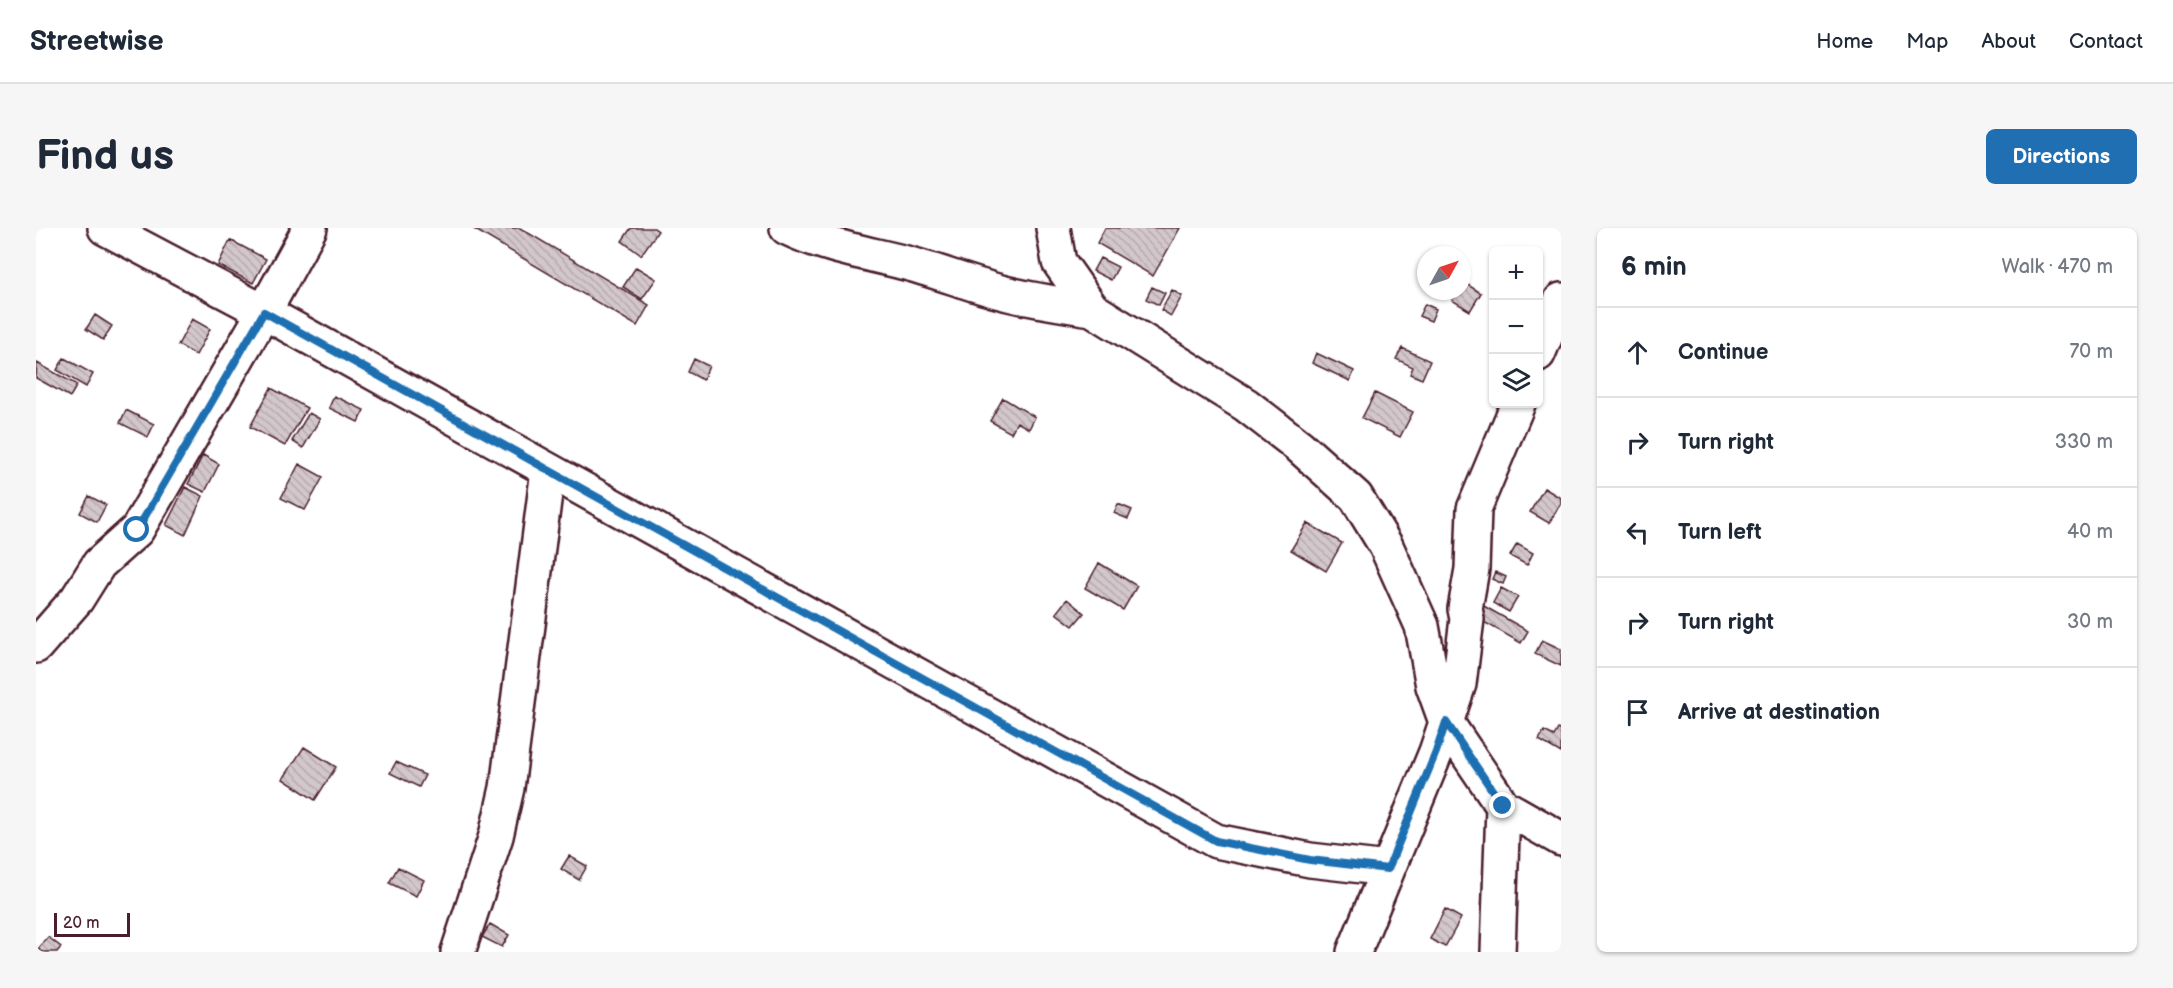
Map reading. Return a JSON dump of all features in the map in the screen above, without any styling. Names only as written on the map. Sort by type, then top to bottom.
[{"type":"street","points":[[105,228],[264,312],[1216,841],[1310,860],[1388,869]]},
{"type":"street","points":[[36,646],[76,599],[99,564],[137,530],[264,312],[310,228]]},
{"type":"street","points":[[787,228],[827,244],[910,264],[997,291],[1039,301],[1092,309]]},
{"type":"street","points":[[1053,228],[1059,262],[1092,309],[1246,405],[1299,446],[1356,497],[1386,546],[1422,626],[1433,686],[1446,722],[1503,806],[1561,839]]},
{"type":"street","points":[[1543,344],[1561,300]]},
{"type":"street","points":[[1354,952],[1436,752],[1459,684],[1467,619],[1465,609],[1472,568],[1474,508],[1516,408]]},
{"type":"street","points":[[459,952],[496,836],[507,788],[548,470]]},
{"type":"street","points":[[1498,952],[1503,806]]},
{"type":"building","points":[[472,228],[520,228],[649,305],[637,326]]},
{"type":"building","points":[[631,228],[654,228],[658,231],[641,255],[622,241]]},
{"type":"building","points":[[1105,228],[1180,228],[1153,276],[1097,243]]},
{"type":"building","points":[[230,240],[266,259],[253,283],[218,265]]},
{"type":"building","points":[[1100,258],[1118,267],[1111,280],[1093,271]]},
{"type":"building","points":[[636,267],[656,279],[642,299],[623,287]]},
{"type":"building","points":[[1152,287],[1165,293],[1159,305],[1146,299]]},
{"type":"building","points":[[1471,287],[1481,293],[1470,311],[1452,300],[1471,300]]},
{"type":"building","points":[[1172,290],[1182,296],[1171,316],[1161,310]]},
{"type":"building","points":[[1425,304],[1436,309],[1431,321],[1419,316]]},
{"type":"building","points":[[95,315],[112,326],[103,340],[86,329]]},
{"type":"building","points":[[192,319],[210,329],[196,355],[178,345]]},
{"type":"building","points":[[1402,348],[1430,361],[1422,379],[1410,374],[1413,367],[1396,359]]},
{"type":"building","points":[[1316,353],[1354,371],[1350,381],[1312,363]]},
{"type":"building","points":[[64,358],[93,374],[86,387],[57,370]]},
{"type":"building","points":[[694,359],[709,366],[703,380],[688,372]]},
{"type":"building","points":[[37,363],[77,385],[70,397],[36,378]]},
{"type":"building","points":[[271,388],[307,408],[285,446],[250,427]]},
{"type":"building","points":[[1375,393],[1413,412],[1400,437],[1362,418]]},
{"type":"building","points":[[334,396],[364,410],[358,422],[329,408]]},
{"type":"building","points":[[1003,398],[1035,417],[1029,429],[1017,422],[1011,433],[990,421]]},
{"type":"building","points":[[126,410],[154,424],[148,437],[120,423]]},
{"type":"building","points":[[309,413],[320,419],[303,448],[292,441]]},
{"type":"building","points":[[203,455],[219,464],[205,492],[188,484]]},
{"type":"building","points":[[299,464],[323,477],[305,510],[281,498]]},
{"type":"building","points":[[185,487],[203,496],[185,535],[166,525]]},
{"type":"building","points":[[1544,488],[1561,498],[1561,503],[1549,523],[1530,512]]},
{"type":"building","points":[[89,496],[106,505],[97,522],[80,513]]},
{"type":"building","points":[[1118,504],[1132,510],[1128,519],[1114,513]]},
{"type":"building","points":[[1307,523],[1342,543],[1326,571],[1291,550]]},
{"type":"building","points":[[1517,544],[1533,553],[1527,565],[1510,556]]},
{"type":"building","points":[[1099,563],[1137,586],[1123,610],[1085,588]]},
{"type":"building","points":[[1495,572],[1506,577],[1503,584],[1492,579]]},
{"type":"building","points":[[1501,588],[1518,597],[1509,612],[1493,603]]},
{"type":"building","points":[[1067,599],[1084,613],[1073,626],[1056,613]]},
{"type":"building","points":[[1482,605],[1528,631],[1521,643],[1475,617]]},
{"type":"building","points":[[1542,640],[1561,649],[1561,666],[1535,654]]},
{"type":"building","points":[[1558,729],[1561,731],[1561,753],[1539,740],[1544,731],[1554,736]]},
{"type":"building","points":[[304,747],[336,767],[315,800],[283,779]]},
{"type":"building","points":[[396,762],[425,775],[419,787],[390,773]]},
{"type":"building","points":[[569,856],[587,866],[579,880],[561,869]]},
{"type":"building","points":[[398,867],[424,880],[416,896],[389,883]]},
{"type":"building","points":[[1445,909],[1461,918],[1445,947],[1430,939]]},
{"type":"building","points":[[490,924],[509,935],[502,947],[482,937]]},
{"type":"building","points":[[48,937],[61,947],[57,952],[42,952],[38,949]]},
{"type":"route","points":[[137,530],[264,312],[1216,841],[1310,860],[1388,869],[1446,722],[1503,806]]}]
